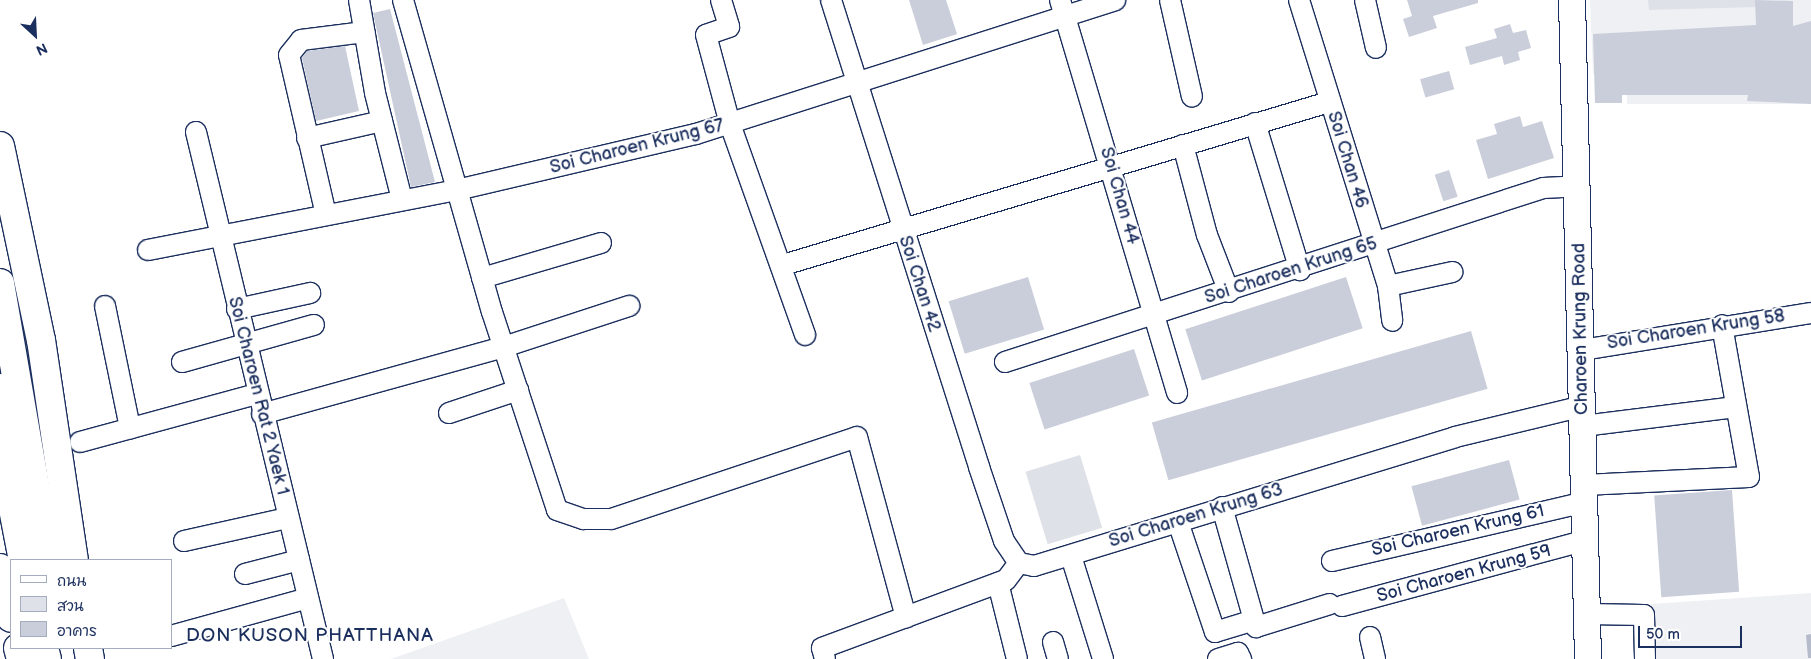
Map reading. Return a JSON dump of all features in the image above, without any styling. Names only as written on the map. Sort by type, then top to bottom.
[{"type":"highway","points":[[0,146],[41,340],[74,559]]},
{"type":"highway","points":[[0,283],[48,559]]},
{"type":"highway","points":[[0,441],[23,559]]},
{"type":"highway","points":[[0,568],[10,613]]},
{"type":"main road","name":"Charoen Krung Road","points":[[1572,0],[1582,350],[1588,659]]},
{"type":"main road","points":[[0,390],[34,559]]},
{"type":"main road","points":[[0,583],[10,628]]},
{"type":"street","points":[[359,0],[382,121],[402,200]]},
{"type":"street","points":[[403,0],[482,278],[552,502],[563,513],[583,519],[611,519],[857,437],[906,617]]},
{"type":"street","points":[[721,0],[729,26],[706,34],[730,124],[783,265],[805,335]]},
{"type":"street","name":"Soi Chan 42","points":[[831,0],[902,233],[1004,541],[1019,563]]},
{"type":"street","name":"Soi Charoen Krung 67","points":[[148,250],[218,234],[457,190],[730,124],[857,82],[1062,8],[1115,0]]},
{"type":"street","points":[[1170,0],[1192,97]]},
{"type":"street","name":"Soi Chan 46","points":[[1299,0],[1373,244],[1388,286],[1392,321]]},
{"type":"street","points":[[1365,0],[1376,48]]},
{"type":"street","name":"Soi Chan 44","points":[[1062,8],[1112,167],[1177,393]]},
{"type":"street","points":[[326,214],[289,64],[292,46],[301,40],[364,32]]},
{"type":"street","points":[[783,265],[902,233],[1183,145],[1329,102]]},
{"type":"street","points":[[307,138],[382,121]]},
{"type":"street","points":[[1255,123],[1300,270]]},
{"type":"street","name":"Soi Charoen Rat 2 Yaek 1","points":[[196,132],[218,234],[323,659]]},
{"type":"street","points":[[1183,145],[1207,235],[1229,292]]},
{"type":"street","name":"Soi Charoen Krung 65","points":[[1005,362],[1300,270],[1543,188],[1578,186]]},
{"type":"street","points":[[482,278],[601,243]]},
{"type":"street","points":[[1388,286],[1452,272]]},
{"type":"street","points":[[237,309],[310,293]]},
{"type":"street","points":[[105,306],[130,428]]},
{"type":"street","points":[[262,414],[504,347],[629,306]]},
{"type":"street","name":"Soi Charoen Krung 58","points":[[1582,350],[1722,325],[1811,313]]},
{"type":"street","points":[[182,362],[246,346],[314,325]]},
{"type":"street","points":[[1722,325],[1736,407]]},
{"type":"street","points":[[449,412],[518,390]]},
{"type":"street","points":[[80,442],[257,394]]},
{"type":"street","name":"Soi Charoen Krung 63","points":[[1019,563],[1034,566],[1071,556],[1465,434],[1583,416],[1736,407]]},
{"type":"street","name":"Soi Charoen Krung 61","points":[[1332,561],[1585,493],[1749,477],[1736,407]]},
{"type":"street","points":[[1178,522],[1215,632],[1252,621],[1222,508]]},
{"type":"street","points":[[184,541],[288,518]]},
{"type":"street","name":"Soi Charoen Krung 59","points":[[1252,621],[1256,627],[1586,540]]},
{"type":"street","points":[[1071,556],[1103,659]]},
{"type":"street","points":[[245,574],[299,560]]},
{"type":"street","points":[[824,653],[906,617],[998,583],[1019,563]]},
{"type":"street","points":[[998,583],[1017,659]]},
{"type":"street","points":[[172,636],[308,598]]},
{"type":"street","points":[[1587,614],[1644,615],[1645,659]]},
{"type":"street","points":[[1370,637],[1375,659]]},
{"type":"street","points":[[1218,659],[1238,653],[1241,659]]},
{"type":"shaded area","points":[[1590,0],[1811,0],[1811,104],[1627,104],[1627,71],[1593,74]]},
{"type":"shaded area","points":[[1811,593],[1811,659],[1653,659],[1651,604]]},
{"type":"shaded area","points":[[564,598],[589,659],[391,659]]},
{"type":"green space","points":[[1648,0],[1756,0],[1756,7],[1649,10]]},
{"type":"green space","points":[[1080,455],[1102,528],[1048,544],[1025,472]]},
{"type":"water","points":[[1811,634],[1811,658],[1808,658],[1806,635]]},
{"type":"building","points":[[909,0],[946,0],[957,34],[923,45]]},
{"type":"building","points":[[1407,0],[1478,0],[1478,3],[1433,16],[1437,28],[1409,37],[1403,19],[1412,16]]},
{"type":"building","points":[[1755,0],[1793,1],[1793,26],[1811,21],[1811,104],[1747,101],[1748,95],[1622,95],[1622,103],[1595,103],[1593,34],[1756,25]]},
{"type":"building","points":[[390,9],[435,182],[411,187],[373,13]]},
{"type":"building","points":[[1510,24],[1513,33],[1526,30],[1531,48],[1518,52],[1520,60],[1504,65],[1502,56],[1470,65],[1465,47],[1497,38],[1494,29]]},
{"type":"building","points":[[345,46],[359,111],[316,121],[302,58],[307,51]]},
{"type":"building","points":[[1449,71],[1454,89],[1425,98],[1420,79]]},
{"type":"building","points":[[1520,116],[1523,127],[1542,121],[1554,158],[1488,179],[1476,140],[1497,134],[1494,124]]},
{"type":"building","points":[[1449,170],[1458,197],[1443,201],[1435,175]]},
{"type":"building","points":[[1028,277],[1044,330],[965,354],[949,301]]},
{"type":"building","points":[[1346,277],[1363,328],[1202,381],[1185,329]]},
{"type":"building","points":[[1471,331],[1488,389],[1168,480],[1152,423]]},
{"type":"building","points":[[1134,349],[1149,396],[1045,430],[1029,383]]},
{"type":"building","points":[[1509,460],[1520,500],[1422,526],[1411,486]]},
{"type":"building","points":[[1732,490],[1739,592],[1661,597],[1654,495]]},
{"type":"district","name":"DON KUSON PHATTHANA","points":[[310,636]]}]
